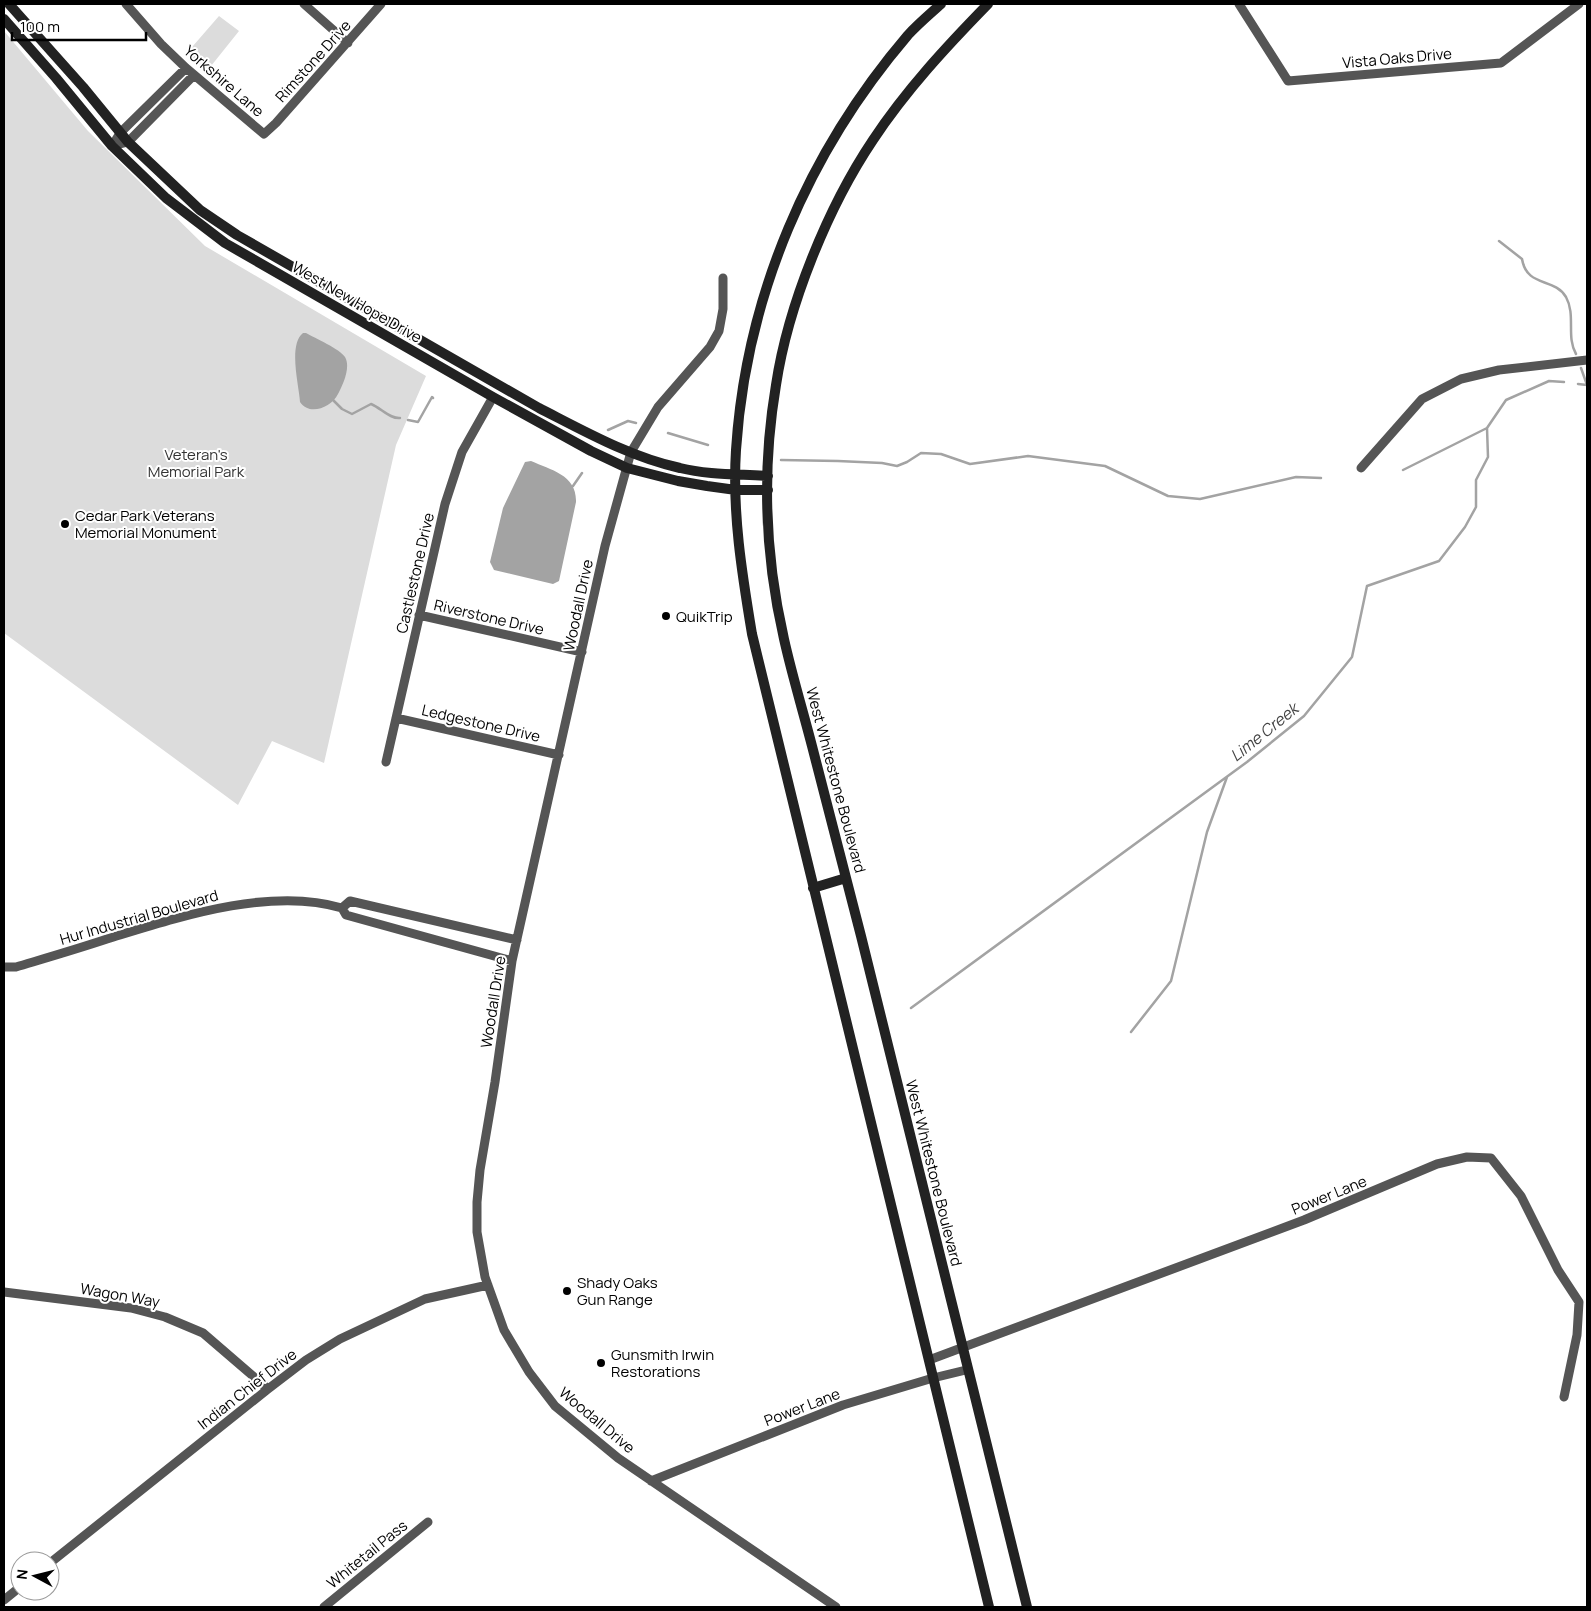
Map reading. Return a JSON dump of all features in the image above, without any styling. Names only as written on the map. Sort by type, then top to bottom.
[{"type":"main road","name":"West New Hope Drive","points":[[9,4],[83,87],[128,142],[200,210],[237,235],[539,408],[590,434],[631,452],[682,469],[768,476]]},
{"type":"main road","points":[[941,4],[910,34],[866,87],[827,150],[792,219],[762,298],[752,338],[740,401],[735,474],[740,562],[752,634],[989,1607]]},
{"type":"main road","name":"West Whitestone Boulevard","points":[[988,4],[916,81],[872,141],[835,207],[808,269],[788,333],[776,382],[770,434],[768,476],[769,539],[784,638],[846,878],[966,1370],[1027,1607]]},
{"type":"main road","name":"West New Hope Drive","points":[[4,19],[112,146],[166,198],[225,243],[493,397],[591,451],[627,468],[678,481],[736,490],[768,490]]},
{"type":"main road","points":[[813,888],[846,878]]},
{"type":"street","name":"Yorkshire Lane","points":[[126,4],[161,44],[186,68],[264,134]]},
{"type":"street","points":[[304,4],[348,43]]},
{"type":"street","name":"Rimstone Drive","points":[[264,134],[348,43],[381,4]]},
{"type":"street","name":"Vista Oaks Drive","points":[[1239,4],[1288,81],[1501,63],[1579,4]]},
{"type":"street","points":[[112,146],[120,133],[186,68]]},
{"type":"street","points":[[112,146],[128,142],[194,74]]},
{"type":"street","name":"Woodall Drive","points":[[723,278],[723,309],[719,331],[710,347],[658,407],[631,452],[605,546],[560,755],[512,961],[495,1082],[480,1170],[477,1232],[488,1285],[504,1330],[529,1372],[555,1406],[618,1458],[836,1607]]},
{"type":"street","points":[[1361,468],[1422,399],[1461,379],[1499,370],[1587,360]]},
{"type":"street","name":"Castlestone Drive","points":[[386,762],[446,504],[462,452],[493,397]]},
{"type":"street","name":"Riverstone Drive","points":[[420,615],[582,652]]},
{"type":"street","name":"Ledgestone Drive","points":[[396,718],[560,755]]},
{"type":"street","name":"Hur Industrial Boulevard","points":[[4,968],[16,967],[165,921],[228,906],[276,901],[331,905],[342,908],[346,916],[512,961]]},
{"type":"street","points":[[342,908],[350,901],[517,940]]},
{"type":"street","name":"Power Lane","points":[[929,1360],[1296,1224],[1437,1164],[1467,1157],[1491,1158],[1521,1196],[1558,1270],[1579,1302],[1577,1335],[1564,1397]]},
{"type":"street","name":"Indian Chief Drive","points":[[60,1555],[268,1389],[306,1360],[340,1338],[425,1299],[488,1285]]},
{"type":"street","name":"Wagon Way","points":[[4,1292],[131,1308],[165,1317],[203,1333],[268,1389]]},
{"type":"street","name":"Power Lane","points":[[651,1481],[843,1405],[966,1370]]},
{"type":"street","name":"Whitetail Pass","points":[[330,1605],[428,1522]]},
{"type":"green space","points":[[219,16],[239,31],[207,71],[186,54]]},
{"type":"green space","name":"Veteran's Memorial Park","points":[[4,31],[88,131],[205,246],[426,376],[396,445],[324,763],[272,741],[238,805],[4,633]]},
{"type":"shaded area","points":[[303,333],[333,347],[347,361],[346,376],[338,394],[330,403],[320,408],[309,409],[300,402],[295,356],[296,346]]},
{"type":"shaded area","points":[[531,461],[561,475],[572,485],[575,493],[576,502],[559,581],[553,584],[494,570],[490,562],[503,508],[525,462]]},
{"type":"waterway","points":[[1499,241],[1522,259],[1529,274],[1555,287],[1566,297],[1569,304],[1572,340],[1576,354]]},
{"type":"waterway","points":[[1581,368],[1587,385]]},
{"type":"waterway","name":"Lime Creek","points":[[911,1008],[1247,762],[1304,716],[1352,657],[1367,586],[1439,561],[1465,527],[1476,507],[1476,480],[1488,457],[1487,428],[1506,400],[1549,381],[1564,382]]},
{"type":"waterway","name":"Lime Creek","points":[[1578,384],[1587,385]]},
{"type":"waterway","points":[[408,420],[418,422],[433,398]]},
{"type":"waterway","points":[[333,400],[342,409],[352,414],[371,404],[389,415],[400,418]]},
{"type":"waterway","points":[[608,430],[628,421],[636,423]]},
{"type":"waterway","points":[[1403,470],[1487,428]]},
{"type":"waterway","points":[[668,433],[708,445]]},
{"type":"waterway","points":[[781,460],[882,463],[897,466],[921,453],[941,454],[970,464],[1028,456],[1105,466],[1168,496],[1200,499],[1296,477],[1321,478]]},
{"type":"waterway","points":[[573,486],[582,473]]},
{"type":"waterway","points":[[1131,1032],[1171,981],[1207,832],[1227,777]]},
{"type":"place","name":"Cedar Park Veterans Memorial Monument","points":[[65,524]]},
{"type":"place","name":"QuikTrip","points":[[666,616]]},
{"type":"place","name":"Shady Oaks Gun Range","points":[[567,1291]]},
{"type":"place","name":"Gunsmith Irwin Restorations","points":[[601,1363]]}]
